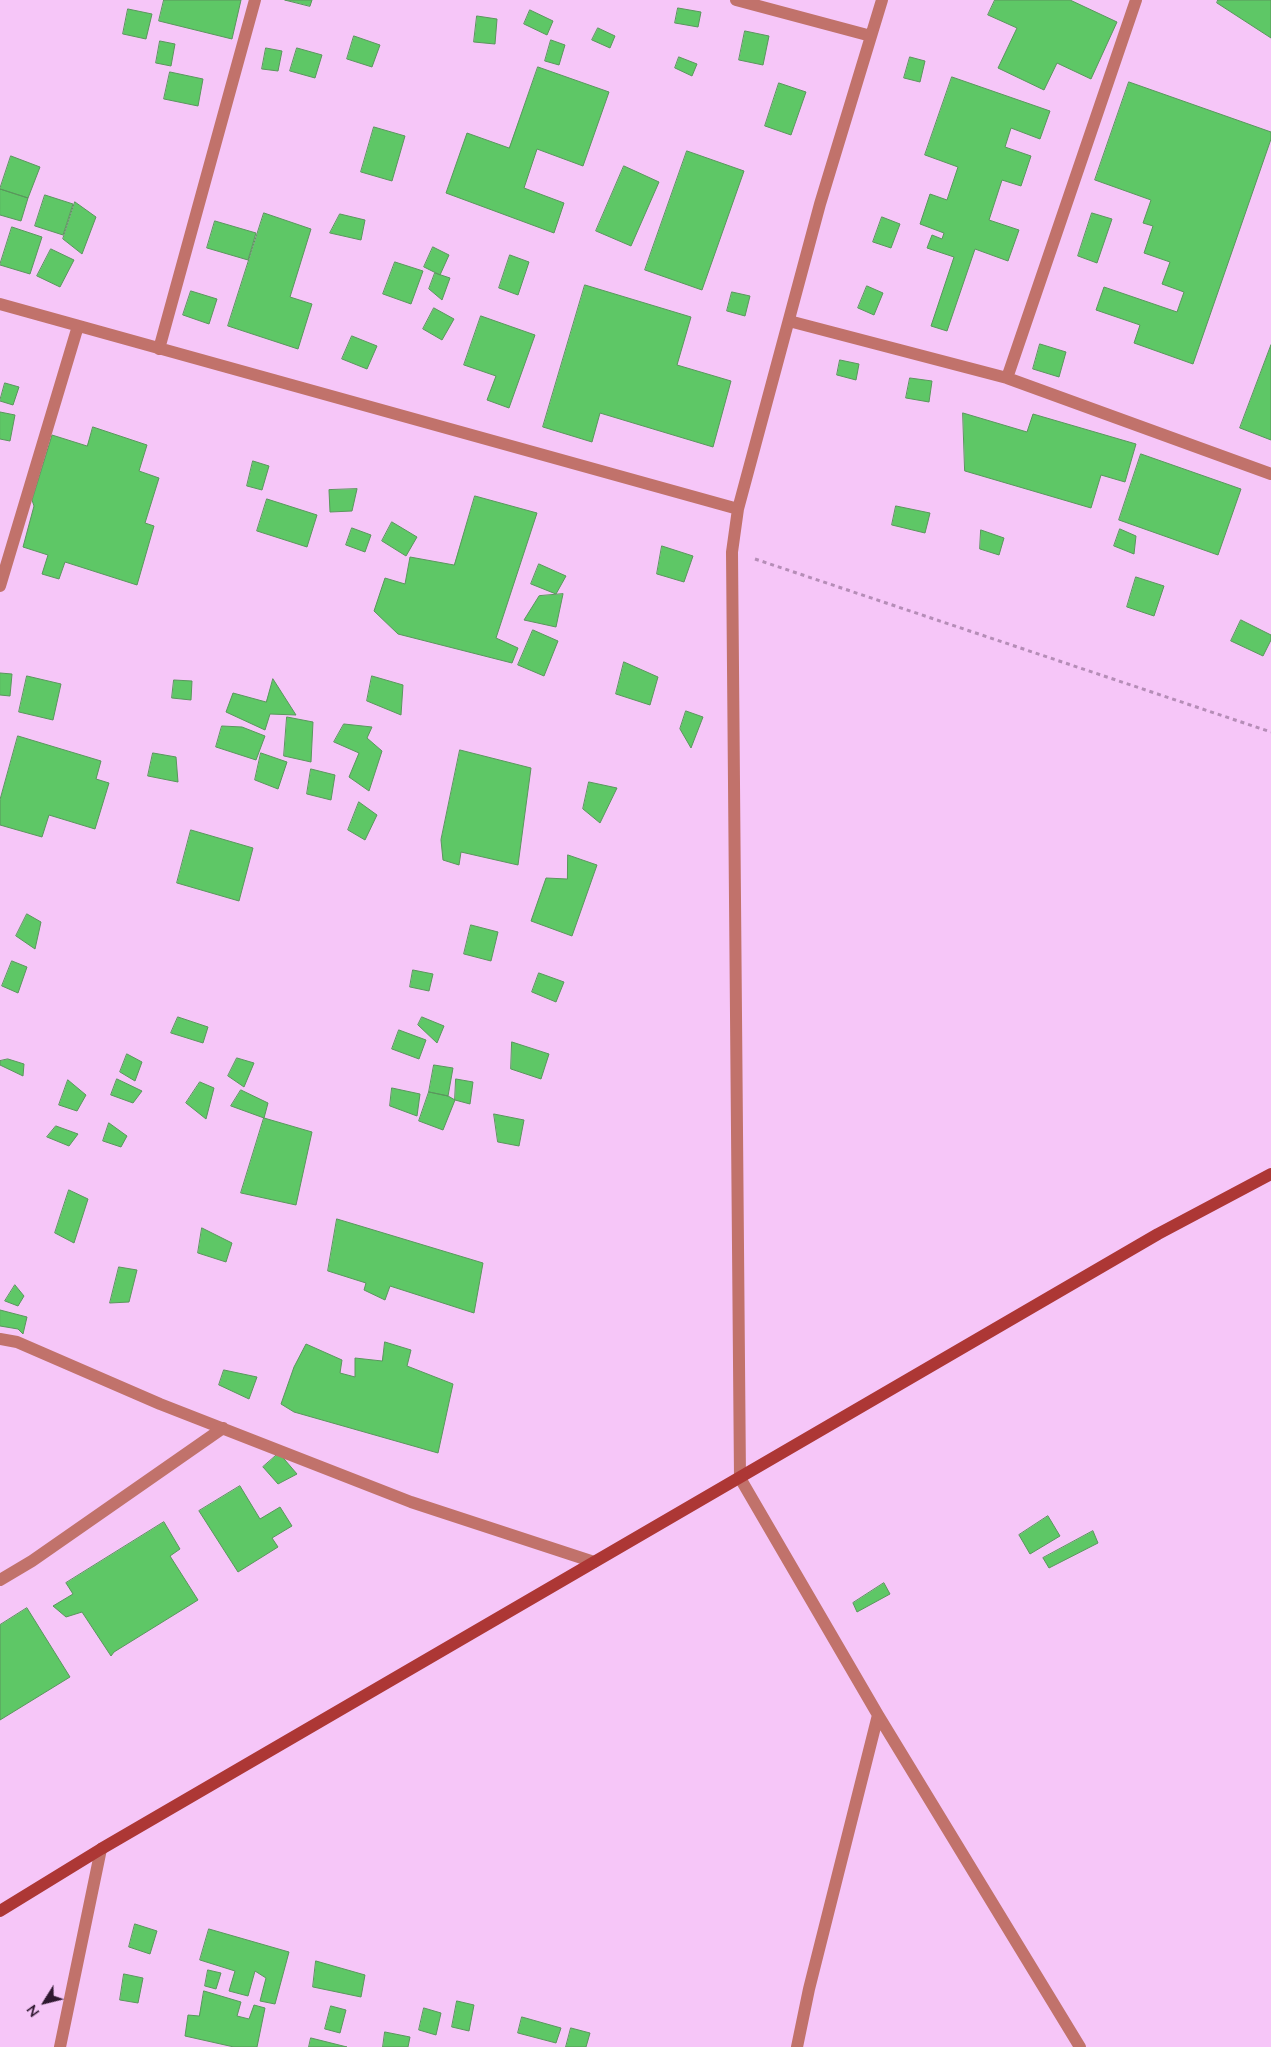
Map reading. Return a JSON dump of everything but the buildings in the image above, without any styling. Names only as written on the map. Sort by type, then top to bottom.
[{"type":"street","points":[[159,349],[255,0]]},
{"type":"street","points":[[736,0],[871,36]]},
{"type":"street","points":[[882,0],[820,204],[738,509],[732,552],[740,1478],[878,1715],[1080,2047]]},
{"type":"street","points":[[1007,378],[1136,0]]},
{"type":"street","points":[[0,304],[738,509]]},
{"type":"street","points":[[789,322],[1007,378],[1271,474]]},
{"type":"street","points":[[0,586],[78,326]]},
{"type":"street","points":[[0,1912],[101,1849],[1158,1234],[1271,1174]]},
{"type":"street","points":[[0,1339],[17,1342],[160,1404],[411,1502],[594,1562]]},
{"type":"street","points":[[0,1580],[32,1561],[223,1428]]},
{"type":"street","points":[[797,2047],[809,1989],[878,1715]]},
{"type":"street","points":[[60,2047],[101,1849]]},
{"type":"path","points":[[732,552],[1271,732]]}]
